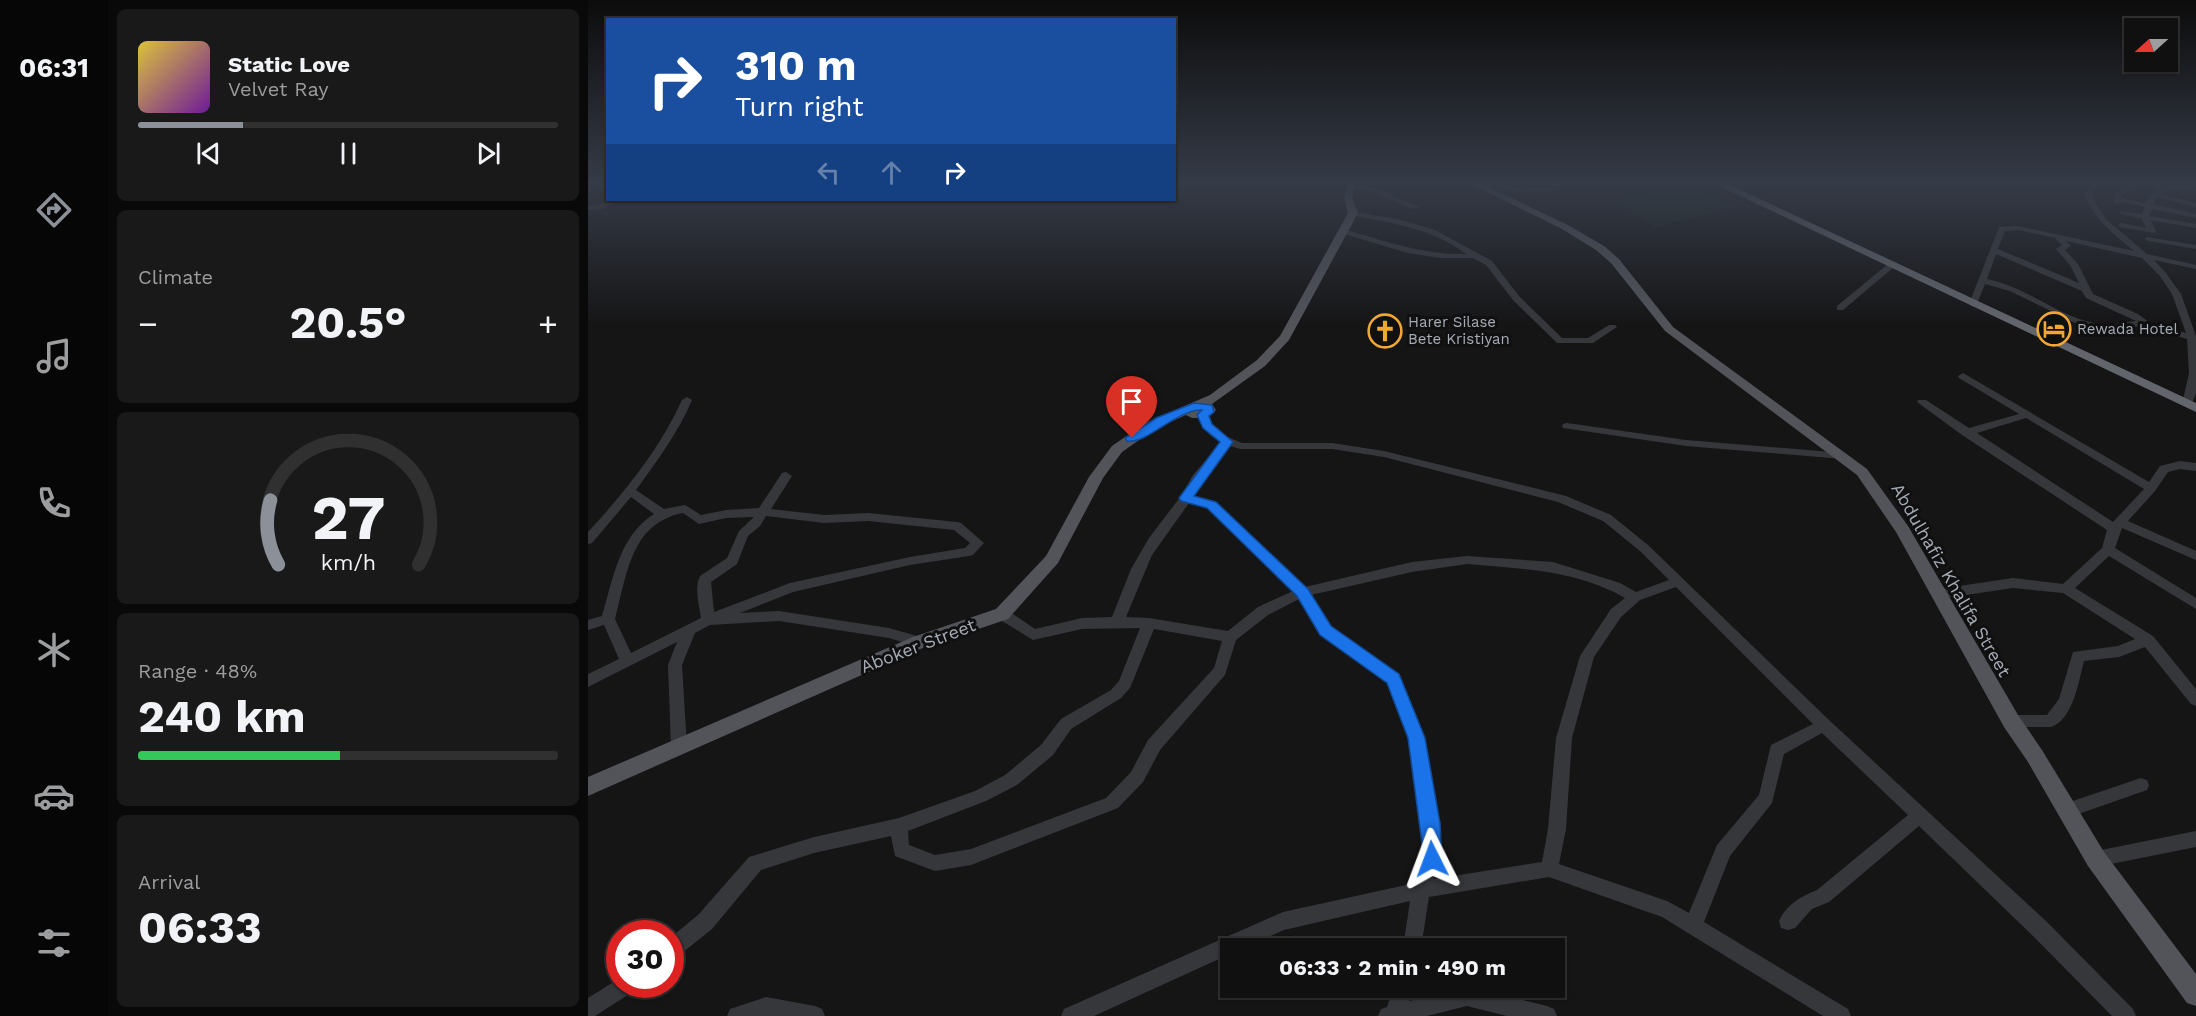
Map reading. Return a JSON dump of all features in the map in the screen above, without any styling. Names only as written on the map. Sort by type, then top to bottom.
[{"type":"highway","points":[[1819,231],[2191,406]]},
{"type":"main road","points":[[1201,408],[1261,363],[1285,338],[1344,231]]},
{"type":"main road","name":"Abdulhafiz Khalifa Street","points":[[1572,231],[1600,248],[1615,261],[1669,329],[1862,472],[1883,499],[2011,721],[2096,859],[2196,994]]},
{"type":"main road","name":"Aboker Street","points":[[588,788],[919,642],[1002,614],[1052,559],[1096,477],[1117,449],[1150,426],[1173,415],[1201,408]]},
{"type":"street","points":[[1345,231],[1399,251],[1450,258],[1474,256]]},
{"type":"street","points":[[1428,231],[1459,242],[1474,256],[1489,263],[1516,298],[1560,341],[1590,341],[1612,327]]},
{"type":"street","points":[[1973,304],[2001,231]]},
{"type":"street","points":[[2035,231],[2196,267]]},
{"type":"street","points":[[2113,231],[2145,256],[2169,280],[2192,319],[2196,385],[2191,406]]},
{"type":"street","points":[[2142,231],[2149,239]]},
{"type":"street","points":[[2058,236],[2067,246],[2060,249],[2074,264],[2090,296],[2145,323],[2194,338]]},
{"type":"street","points":[[2127,242],[2149,239],[2196,247]]},
{"type":"street","points":[[1994,250],[2086,289]]},
{"type":"street","points":[[1840,308],[1891,266]]},
{"type":"street","points":[[1982,281],[1996,283],[2037,298],[2065,315],[2094,326],[2145,323]]},
{"type":"street","points":[[1964,376],[2025,415],[2151,488]]},
{"type":"street","points":[[588,540],[629,490],[682,416],[687,400]]},
{"type":"street","points":[[1922,402],[1966,433],[2117,525],[2196,556]]},
{"type":"street","points":[[1201,408],[1207,426],[1227,442],[1257,448],[1332,446],[1384,454],[1562,499],[1606,518],[1625,531],[1824,725],[2040,929],[2126,1016]]},
{"type":"street","points":[[1966,433],[2025,415]]},
{"type":"street","points":[[1567,426],[1686,443],[1843,456]]},
{"type":"street","points":[[1118,619],[1135,570],[1153,540],[1227,442]]},
{"type":"street","points":[[2066,589],[2108,550],[2117,525],[2151,488],[2164,469],[2180,465],[2196,467]]},
{"type":"street","points":[[708,620],[703,585],[705,579],[732,561],[743,534],[756,523],[786,476]]},
{"type":"street","points":[[629,490],[662,514]]},
{"type":"street","points":[[1185,498],[1212,505],[1302,592],[1326,630],[1394,679],[1416,738],[1431,823],[1432,859],[1421,890],[1414,938]]},
{"type":"street","points":[[588,681],[708,620],[790,588],[910,561],[969,552],[978,543],[957,526],[868,517],[824,519],[764,512],[726,513],[702,520],[685,509],[662,514],[639,534],[628,548],[608,619],[627,660]]},
{"type":"street","points":[[2108,550],[2196,604]]},
{"type":"street","points":[[898,826],[901,850],[935,863],[971,857],[1112,803],[1137,777],[1154,745],[1220,671],[1230,637],[1263,611],[1302,592],[1412,567],[1467,560],[1553,567],[1615,586],[1635,597]]},
{"type":"street","points":[[1549,868],[1557,829],[1564,738],[1587,657],[1616,613],[1635,597],[1677,582]]},
{"type":"street","points":[[1939,594],[2013,583],[2066,589],[2148,640],[2196,700]]},
{"type":"street","points":[[1002,614],[1029,634],[1057,626],[1086,625],[1118,619],[1230,637]]},
{"type":"street","points":[[708,620],[778,616],[888,633],[919,642]]},
{"type":"street","points":[[588,625],[608,619]]},
{"type":"street","points":[[684,939],[705,922],[755,863],[814,845],[898,826],[980,796],[1011,780],[1047,750],[1066,724],[1116,694],[1125,684],[1149,623]]},
{"type":"street","points":[[679,747],[675,665],[689,630]]},
{"type":"street","points":[[2011,721],[2051,721],[2066,701],[2078,656],[2119,651],[2148,640]]},
{"type":"street","points":[[1694,926],[1723,851],[1766,798],[1777,750],[1824,725]]},
{"type":"street","points":[[2067,810],[2141,785]]},
{"type":"street","points":[[1788,921],[1806,903],[1823,896],[1920,815]]},
{"type":"street","points":[[2096,859],[2196,839]]},
{"type":"street","points":[[1071,1016],[1283,921],[1421,890],[1549,868],[1667,910],[1841,1016]]},
{"type":"street","points":[[1392,1015],[1467,996],[1547,1016]]},
{"type":"street","points":[[588,1010],[606,998]]},
{"type":"street","points":[[1392,1015],[1399,998]]},
{"type":"street","points":[[737,1016],[766,1007],[815,1016]]},
{"type":"place","name":"Rewada Hotel","points":[[2054,329]]},
{"type":"place","name":"Harer Silase Bete Kristiyan","points":[[1385,331]]},
{"type":"route","points":[[1132,438],[1150,426],[1194,406],[1208,407],[1208,412],[1203,415],[1207,426],[1227,442],[1197,478],[1185,498],[1212,505],[1302,592],[1326,630],[1394,679],[1416,738],[1431,823],[1432,859]]}]
